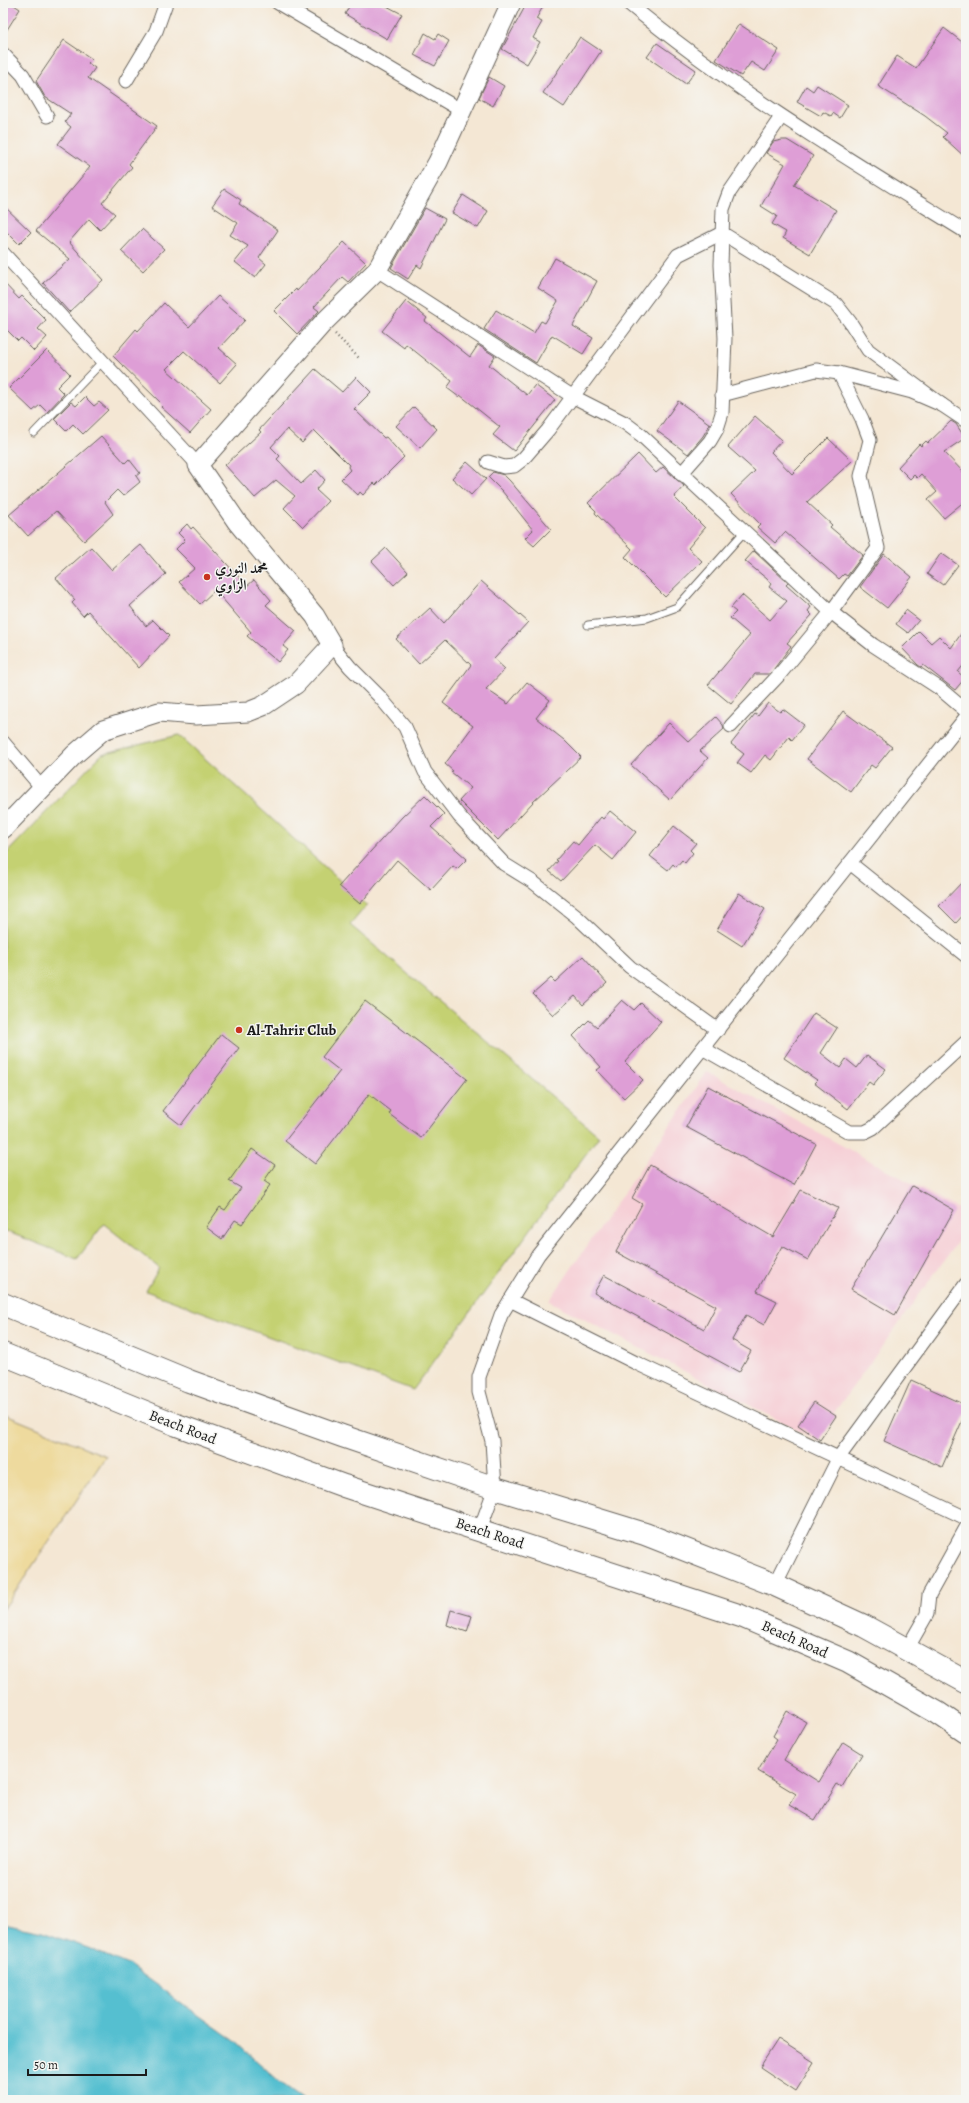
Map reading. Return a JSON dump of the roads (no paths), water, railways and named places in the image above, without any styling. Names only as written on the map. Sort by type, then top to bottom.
[{"type":"highway","points":[[3,1304],[189,1381],[342,1436],[495,1488],[645,1534],[775,1584],[864,1626],[966,1682]]},
{"type":"highway","name":"Beach Road","points":[[3,1354],[184,1428],[344,1486],[480,1529],[741,1616],[848,1662],[938,1713],[966,1732]]},
{"type":"street","points":[[126,81],[156,32],[166,3]]},
{"type":"street","points":[[278,3],[462,111]]},
{"type":"street","points":[[198,465],[324,323],[377,270],[438,162],[511,3]]},
{"type":"street","points":[[628,3],[668,36],[781,117],[966,232]]},
{"type":"street","points":[[3,54],[20,71],[47,116]]},
{"type":"street","points":[[681,474],[710,441],[717,429],[722,413],[724,338],[723,209],[729,192],[781,117]]},
{"type":"street","points":[[488,462],[504,466],[514,466],[518,463],[548,430],[678,255],[722,232]]},
{"type":"street","points":[[722,232],[836,304],[850,322],[868,350],[966,421]]},
{"type":"street","points":[[3,253],[198,465],[238,522],[315,616],[332,645],[350,668],[379,696],[405,727],[426,772],[459,816],[504,864],[533,882],[577,917],[630,967],[718,1030]]},
{"type":"street","points":[[377,270],[572,396],[625,423],[641,435],[681,474],[745,531],[831,612],[873,646],[939,688],[966,711]]},
{"type":"street","points":[[722,395],[816,370],[839,373],[912,392],[942,405]]},
{"type":"street","points":[[730,726],[779,675],[831,612],[878,548],[861,476],[870,440],[862,419],[839,373]]},
{"type":"street","points":[[3,829],[74,755],[103,730],[159,712],[196,715],[248,712],[263,706],[296,684],[332,645]]},
{"type":"street","points":[[480,1529],[495,1488],[492,1441],[479,1392],[480,1377],[501,1315],[538,1255],[617,1153],[704,1049],[966,717]]},
{"type":"street","points":[[3,742],[42,788]]},
{"type":"street","points":[[850,863],[966,956]]},
{"type":"street","points":[[704,1049],[849,1132],[858,1133],[873,1128],[966,1042]]},
{"type":"street","points":[[775,1584],[839,1457],[964,1290]]},
{"type":"street","points":[[510,1300],[636,1363],[839,1457],[966,1518]]},
{"type":"street","points":[[907,1649],[927,1614],[929,1595],[966,1528]]},
{"type":"lane","points":[[34,433],[102,362]]},
{"type":"lane","points":[[588,625],[648,618],[677,607],[745,531]]},
{"type":"water","points":[[3,1924],[42,1932],[88,1948],[128,1965],[235,2041],[281,2083],[305,2100],[3,2100]]},
{"type":"place","name":"محمد النوري الزاوي","points":[[207,577]]},
{"type":"place","name":"Al-Tahrir Club","points":[[239,1030]]}]
